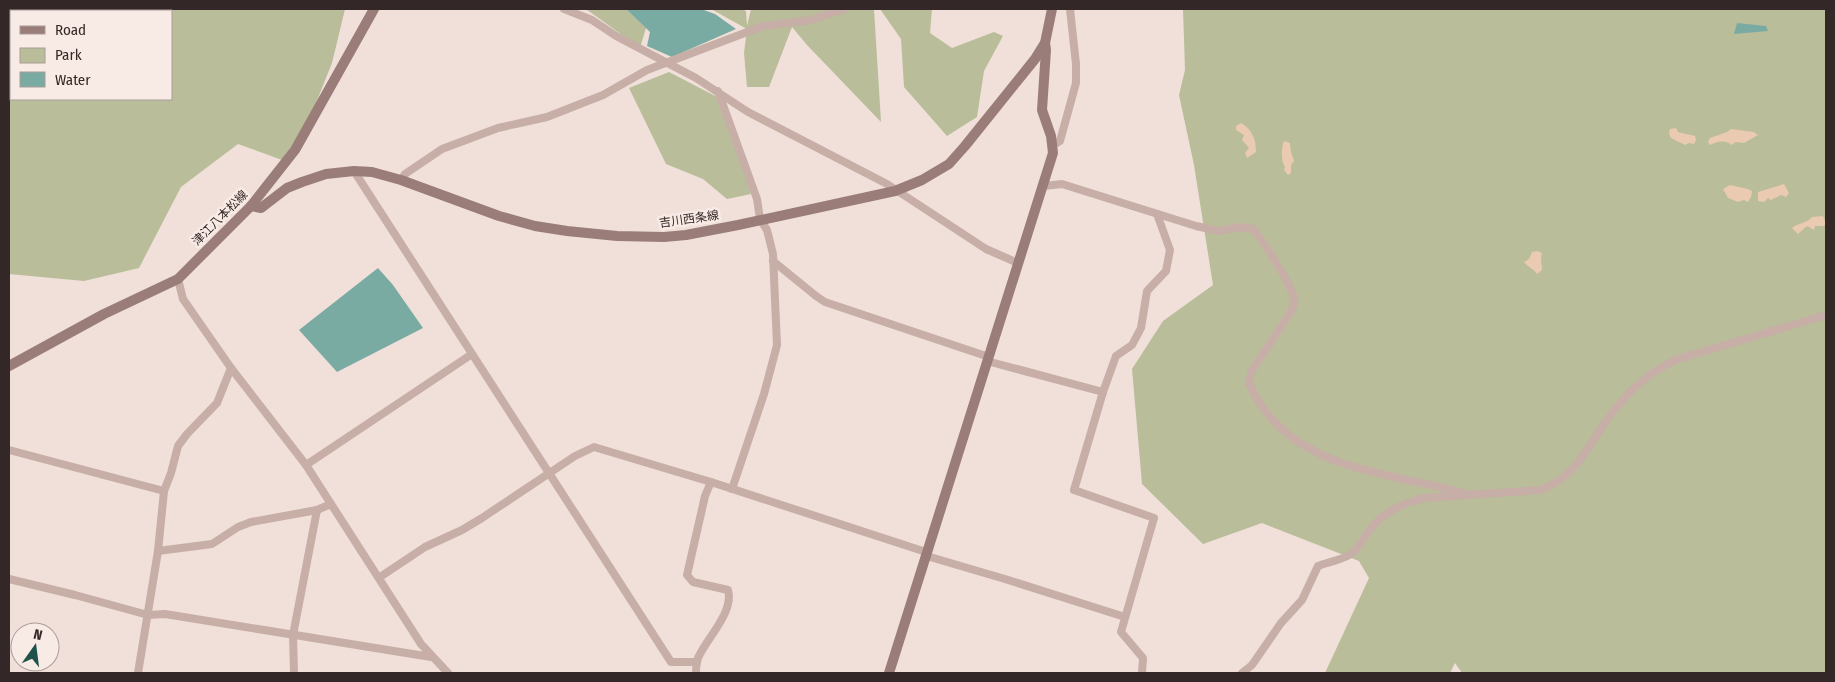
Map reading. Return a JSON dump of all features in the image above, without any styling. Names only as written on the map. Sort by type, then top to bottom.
[{"type":"main road","name":"津江八本松線","points":[[9,366],[104,314],[178,279],[251,206],[294,150],[374,9]]},
{"type":"main road","name":"吉川西条線","points":[[251,206],[261,208],[287,188],[326,174],[354,171],[372,172],[402,180],[535,226],[617,236],[664,236],[686,234],[895,191],[922,180],[949,164],[1029,66],[1045,43],[1052,9]]},
{"type":"main road","points":[[889,673],[1053,153],[1053,145],[1042,110],[1045,43]]},
{"type":"street","points":[[564,9],[592,20],[616,36],[669,62],[718,91],[748,112],[887,184],[986,249],[1018,263]]},
{"type":"street","points":[[402,180],[405,174],[442,149],[498,128],[566,110],[603,95],[647,70],[763,26],[810,20],[844,9]]},
{"type":"street","points":[[1053,145],[1060,141],[1076,83],[1076,64],[1070,9]]},
{"type":"street","points":[[718,91],[757,199],[760,219],[767,230],[773,261],[777,345],[764,394],[732,489]]},
{"type":"street","points":[[354,171],[671,662],[697,662]]},
{"type":"street","points":[[1044,186],[1062,184],[1219,231],[1240,227],[1252,229],[1263,243],[1295,300],[1292,310],[1251,372],[1248,383],[1273,421],[1308,448],[1326,457],[1368,471],[1474,496]]},
{"type":"street","points":[[1142,673],[1143,658],[1121,632],[1154,518],[1074,490],[1103,392],[1116,356],[1132,345],[1141,328],[1147,291],[1166,271],[1170,250],[1157,214]]},
{"type":"street","points":[[773,261],[825,302],[988,359],[1103,392]]},
{"type":"street","points":[[178,279],[183,299],[230,368],[306,465],[380,577],[421,644],[441,670],[448,673]]},
{"type":"street","points":[[1242,673],[1252,665],[1281,623],[1302,600],[1318,566],[1351,554],[1360,545],[1376,522],[1385,514],[1405,503],[1424,498],[1474,496],[1540,490],[1548,487],[1568,474],[1588,451],[1619,404],[1648,374],[1675,360],[1826,315]]},
{"type":"street","points":[[306,465],[472,354]]},
{"type":"street","points":[[138,673],[158,551],[164,491],[178,446],[186,434],[217,403],[230,368]]},
{"type":"street","points":[[380,577],[425,547],[462,530],[482,518],[575,456],[594,447],[711,482],[923,551],[930,558],[1005,579],[1125,617]]},
{"type":"street","points":[[9,450],[164,491]]},
{"type":"street","points":[[696,673],[699,655],[720,624],[729,594],[728,590],[693,582],[687,575],[705,496],[711,482]]},
{"type":"street","points":[[158,551],[212,544],[238,527],[251,522],[317,510],[331,504]]},
{"type":"street","points":[[294,673],[293,635],[317,510]]},
{"type":"street","points":[[9,579],[148,615],[165,614],[431,657]]},
{"type":"green space","points":[[9,9],[345,9],[332,63],[308,123],[282,160],[238,144],[181,187],[139,268],[84,281],[9,274]]},
{"type":"green space","points":[[586,9],[626,9],[646,28],[640,48]]},
{"type":"green space","points":[[711,9],[741,9],[746,11],[747,26],[751,9],[874,9],[881,122],[792,27],[769,87],[747,87],[744,53],[747,29]]},
{"type":"green space","points":[[880,9],[932,9],[930,33],[952,48],[994,32],[1003,36],[984,71],[977,117],[947,136],[904,87],[901,39]]},
{"type":"green space","points":[[1183,9],[1826,9],[1826,673],[1462,673],[1455,663],[1450,673],[1325,673],[1369,578],[1359,561],[1262,523],[1203,544],[1142,484],[1132,369],[1163,321],[1213,285],[1194,165],[1179,95],[1185,70]]},
{"type":"green space","points":[[669,72],[721,99],[751,194],[727,199],[703,179],[666,164],[629,88]]},
{"type":"sand","points":[[1241,123],[1251,131],[1255,143],[1256,152],[1247,158],[1245,153],[1249,148],[1242,140],[1244,135],[1236,130],[1236,126]]},
{"type":"sand","points":[[1676,128],[1678,132],[1695,136],[1694,144],[1689,143],[1685,145],[1671,138],[1670,129]]},
{"type":"sand","points":[[1731,129],[1754,132],[1758,135],[1744,143],[1736,142],[1731,145],[1718,142],[1710,145],[1708,142],[1710,138]]},
{"type":"sand","points":[[1284,141],[1290,143],[1294,161],[1291,165],[1291,173],[1288,175],[1284,170],[1282,158]]},
{"type":"sand","points":[[1784,184],[1789,193],[1786,197],[1781,195],[1771,200],[1768,198],[1764,202],[1758,201],[1758,192]]},
{"type":"sand","points":[[1730,185],[1752,191],[1748,202],[1744,200],[1738,202],[1728,198],[1723,189]]},
{"type":"sand","points":[[1823,216],[1826,224],[1824,226],[1815,226],[1814,230],[1807,226],[1798,234],[1792,228],[1808,221],[1812,217]]},
{"type":"sand","points":[[1532,252],[1542,253],[1542,270],[1537,274],[1524,262],[1529,259]]},
{"type":"water","points":[[626,9],[701,9],[715,14],[736,29],[672,57],[647,46],[650,32]]},
{"type":"water","points":[[1737,23],[1766,26],[1768,31],[1734,34]]},
{"type":"water","points":[[378,268],[393,285],[423,328],[337,372],[299,330]]}]
